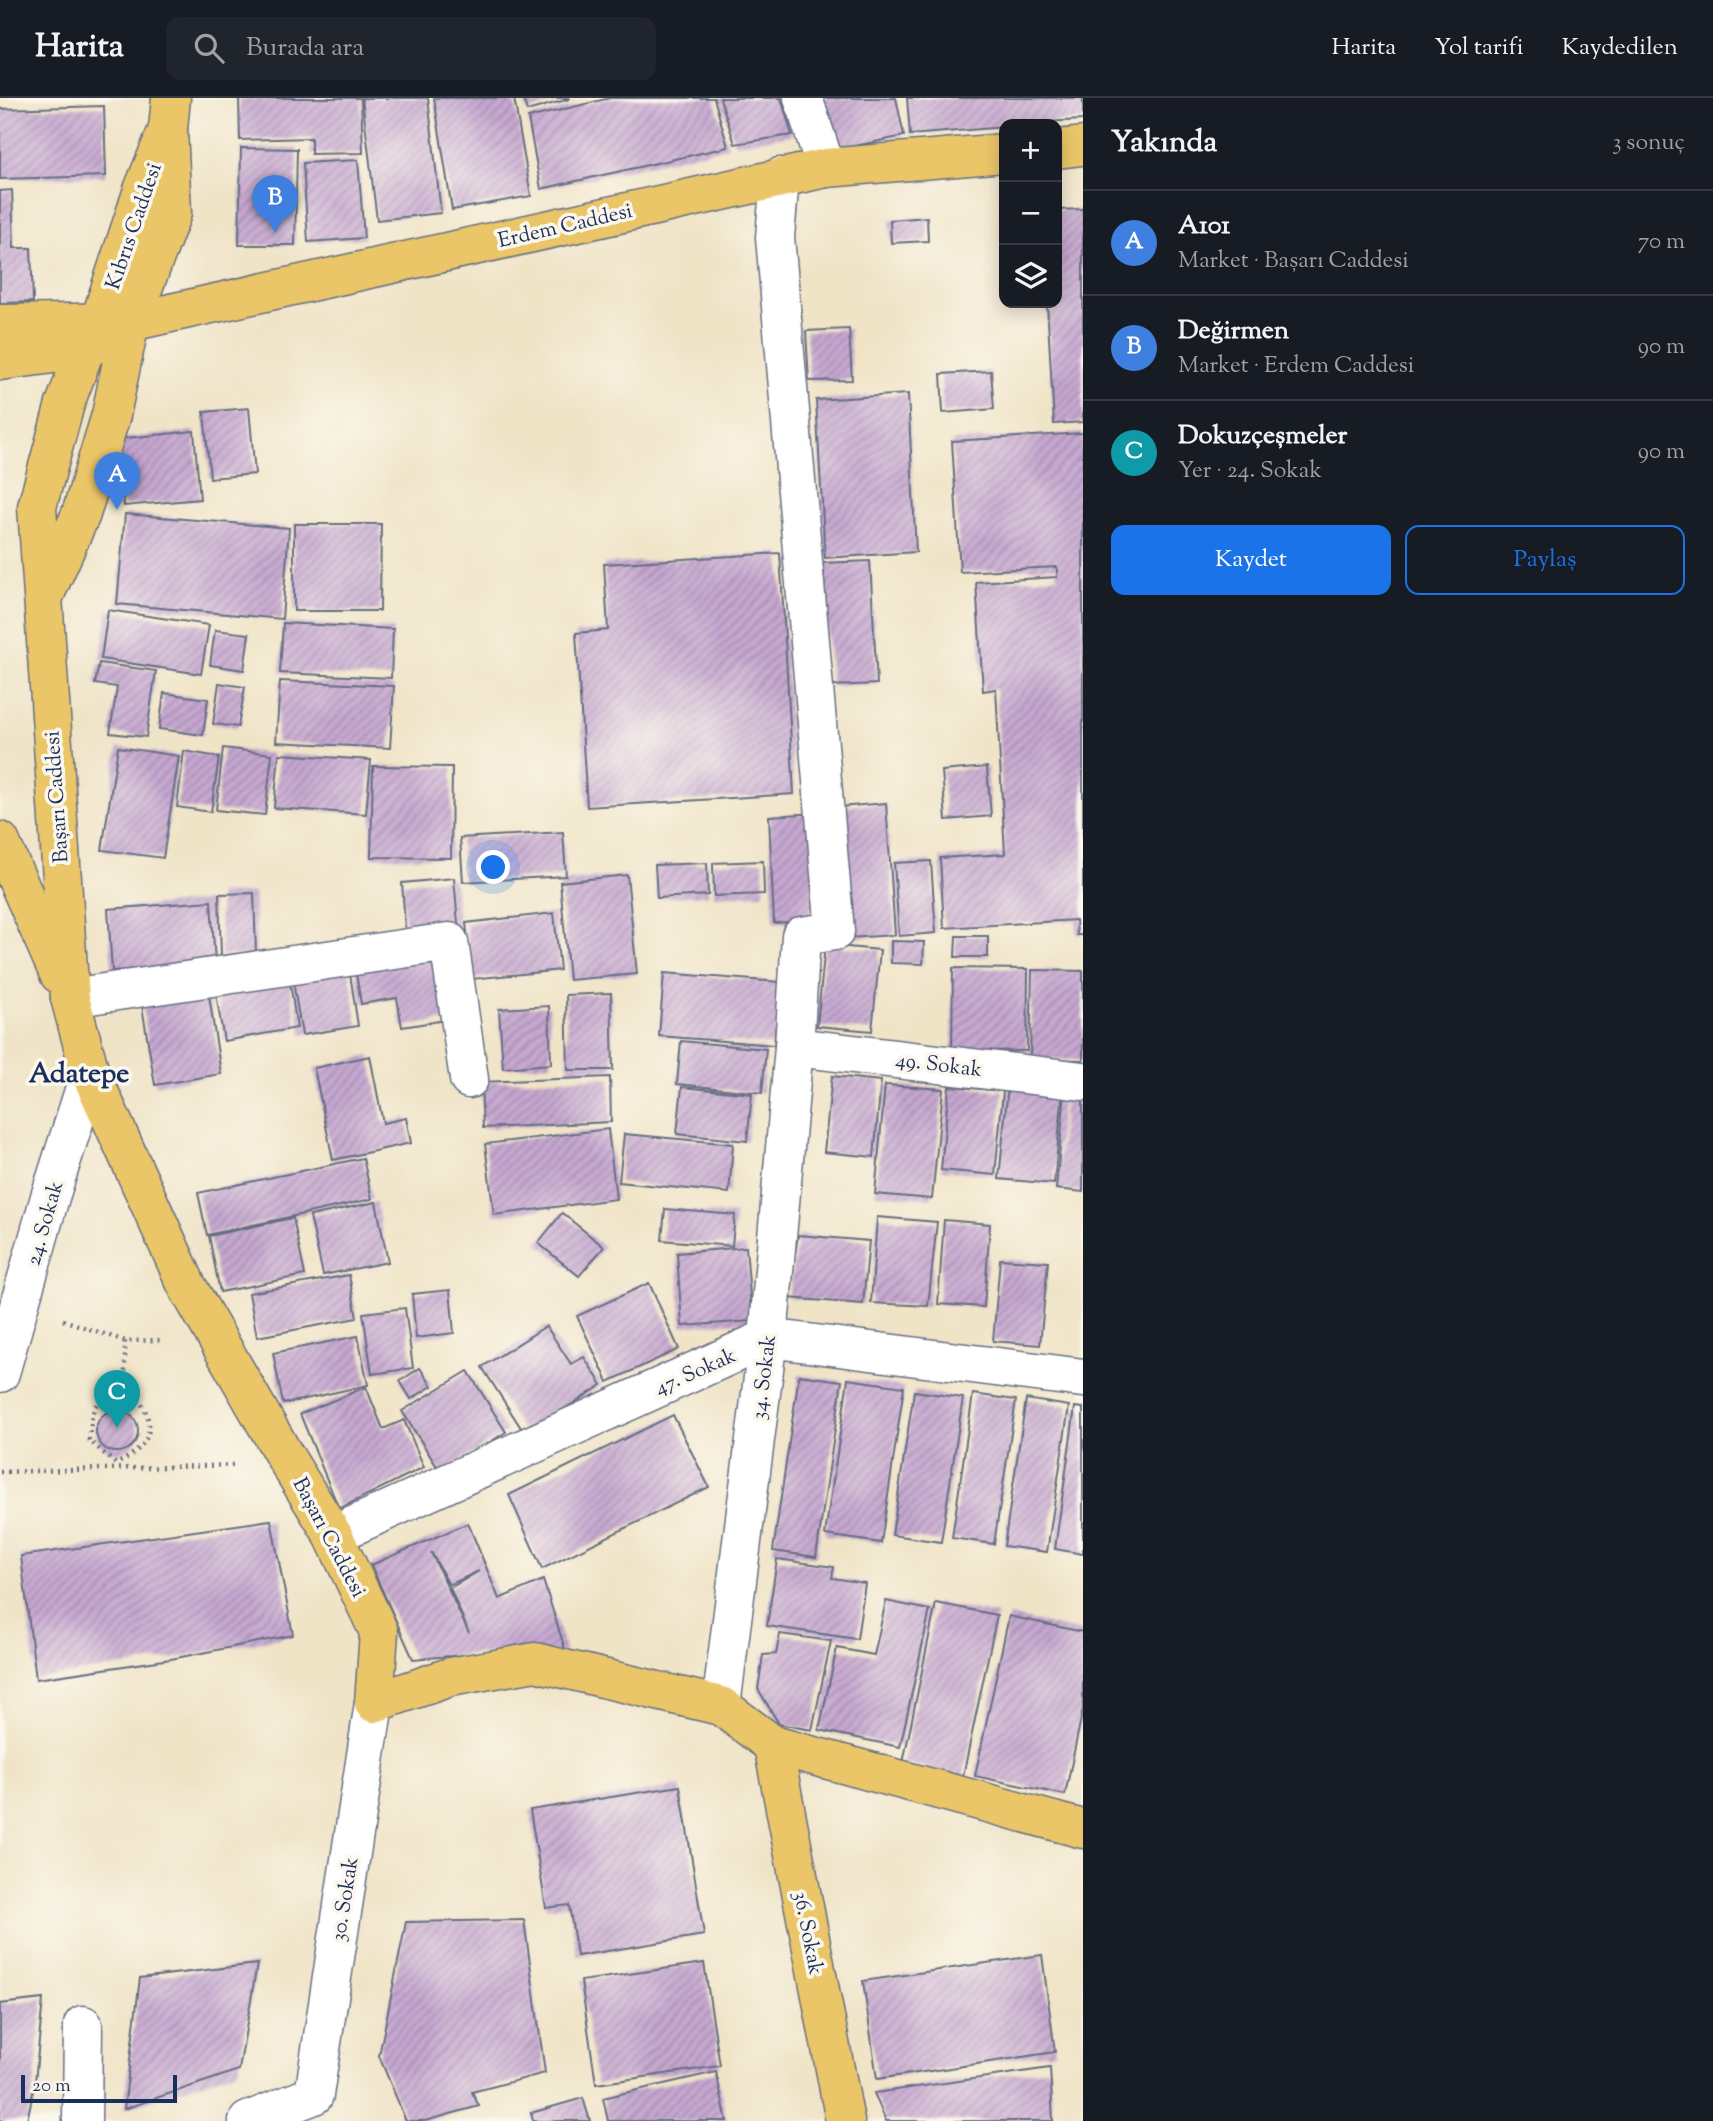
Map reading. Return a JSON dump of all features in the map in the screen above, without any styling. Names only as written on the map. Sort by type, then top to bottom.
[{"type":"main road","name":"Kıbrıs Caddesi","points":[[105,332],[143,190],[170,113]]},
{"type":"main road","points":[[1062,148],[1083,146]]},
{"type":"main road","name":"Erdem Caddesi","points":[[0,361],[105,332],[780,177],[826,168],[999,153]]},
{"type":"main road","name":"Erdem Caddesi","points":[[0,324],[105,332]]},
{"type":"main road","name":"Başarı Caddesi","points":[[69,998],[37,506],[65,404],[105,332]]},
{"type":"main road","name":"Başarı Caddesi","points":[[44,597],[81,514],[111,415],[105,332]]},
{"type":"main road","name":"Başarı Caddesi","points":[[0,841],[69,998],[90,1072],[187,1286],[284,1455],[334,1535],[379,1632],[374,1703]]},
{"type":"main road","points":[[374,1703],[450,1677],[536,1661],[720,1706],[773,1745],[1083,1829]]},
{"type":"main road","name":"36. Sokak","points":[[773,1745],[845,2121]]},
{"type":"street","points":[[803,98],[826,168]]},
{"type":"street","name":"34. Sokak","points":[[720,1706],[768,1338],[794,1047],[801,936],[835,930],[775,237],[780,177]]},
{"type":"street","points":[[69,998],[449,942],[469,1079]]},
{"type":"street","name":"49. Sokak","points":[[794,1047],[1083,1081]]},
{"type":"street","name":"24. Sokak","points":[[0,1373],[7,1321],[90,1072]]},
{"type":"street","points":[[768,1338],[1083,1378]]},
{"type":"street","name":"47. Sokak","points":[[334,1535],[768,1338]]},
{"type":"street","name":"30. Sokak","points":[[248,2121],[314,2095],[374,1703]]},
{"type":"street","points":[[82,2121],[83,2025]]},
{"type":"path","points":[[53,1316],[125,1341],[174,1339]]},
{"type":"path","points":[[118,1466],[147,1438],[149,1421],[143,1402],[125,1382],[125,1341]]},
{"type":"path","points":[[118,1466],[89,1440],[92,1411],[106,1393],[125,1382]]},
{"type":"path","points":[[0,1472],[118,1466],[244,1465]]},
{"type":"building","points":[[239,98],[361,98],[363,153],[311,154],[311,138],[240,140]]},
{"type":"building","points":[[362,98],[428,98],[441,213],[377,220]]},
{"type":"building","points":[[434,98],[514,98],[531,196],[452,210]]},
{"type":"building","points":[[523,98],[569,98],[569,99],[527,111]]},
{"type":"building","points":[[610,98],[714,98],[728,147],[541,189],[528,118]]},
{"type":"building","points":[[720,98],[781,98],[792,135],[735,144]]},
{"type":"building","points":[[820,98],[896,98],[904,136],[830,151]]},
{"type":"building","points":[[907,98],[1083,98],[1083,120],[999,119],[999,127],[910,135]]},
{"type":"building","points":[[104,106],[106,176],[0,179],[0,109]]},
{"type":"building","points":[[241,148],[297,149],[295,245],[239,245]]},
{"type":"building","points":[[358,160],[364,238],[308,242],[303,163]]},
{"type":"building","points":[[12,190],[14,248],[31,248],[33,302],[0,303],[0,191]]},
{"type":"building","points":[[1083,209],[1083,422],[1054,424],[1047,308],[1062,308],[1062,210]]},
{"type":"building","points":[[927,217],[928,241],[891,243],[890,220]]},
{"type":"building","points":[[849,329],[852,380],[809,381],[806,331]]},
{"type":"building","points":[[991,371],[994,409],[943,413],[941,374]]},
{"type":"building","points":[[908,394],[916,552],[825,558],[816,400]]},
{"type":"building","points":[[249,408],[255,474],[210,478],[204,412]]},
{"type":"building","points":[[194,431],[200,499],[124,506],[117,439]]},
{"type":"building","points":[[1083,433],[1083,935],[1077,935],[1076,920],[944,928],[940,858],[1005,854],[996,689],[983,691],[976,582],[1057,577],[1057,567],[960,572],[952,441]]},
{"type":"building","points":[[125,514],[289,528],[282,619],[117,604]]},
{"type":"building","points":[[294,524],[381,524],[380,611],[294,611]]},
{"type":"building","points":[[780,553],[794,794],[587,807],[576,633],[608,630],[604,564]]},
{"type":"building","points":[[870,561],[877,684],[831,686],[823,563]]},
{"type":"building","points":[[108,610],[209,625],[201,674],[101,659]]},
{"type":"building","points":[[283,623],[393,629],[391,678],[280,673]]},
{"type":"building","points":[[215,630],[249,634],[244,670],[210,665]]},
{"type":"building","points":[[99,663],[156,671],[146,737],[110,733],[117,687],[95,684]]},
{"type":"building","points":[[280,681],[394,686],[390,748],[276,742]]},
{"type":"building","points":[[219,683],[245,687],[238,727],[213,724]]},
{"type":"building","points":[[164,693],[208,699],[203,735],[159,729]]},
{"type":"building","points":[[118,747],[179,756],[163,858],[102,850]]},
{"type":"building","points":[[223,748],[272,754],[265,815],[216,810]]},
{"type":"building","points":[[184,751],[219,757],[211,812],[177,807]]},
{"type":"building","points":[[279,754],[371,760],[366,814],[274,808]]},
{"type":"building","points":[[373,766],[452,767],[451,858],[371,857]]},
{"type":"building","points":[[987,767],[991,816],[946,820],[942,771]]},
{"type":"building","points":[[886,803],[895,935],[847,938],[839,807]]},
{"type":"building","points":[[819,813],[824,920],[774,923],[769,816]]},
{"type":"building","points":[[563,832],[566,876],[463,882],[460,838]]},
{"type":"building","points":[[763,861],[764,894],[714,896],[713,863]]},
{"type":"building","points":[[931,861],[936,933],[899,936],[894,863]]},
{"type":"building","points":[[707,863],[708,895],[657,898],[655,865]]},
{"type":"building","points":[[627,875],[637,974],[569,980],[560,882]]},
{"type":"building","points":[[454,878],[459,934],[406,939],[402,883]]},
{"type":"building","points":[[254,893],[256,954],[221,956],[219,894]]},
{"type":"building","points":[[211,901],[215,963],[112,971],[108,909]]},
{"type":"building","points":[[554,913],[560,970],[472,979],[466,923]]},
{"type":"building","points":[[956,936],[988,936],[988,957],[955,957]]},
{"type":"building","points":[[891,941],[924,942],[923,964],[891,963]]},
{"type":"building","points":[[825,945],[880,950],[872,1031],[817,1026]]},
{"type":"building","points":[[440,951],[452,1019],[402,1027],[397,998],[361,1004],[355,967]]},
{"type":"building","points":[[349,967],[358,1026],[302,1035],[292,976]]},
{"type":"building","points":[[953,968],[1028,969],[1027,1051],[952,1050]]},
{"type":"building","points":[[1032,970],[1083,971],[1083,1060],[1030,1059]]},
{"type":"building","points":[[664,973],[780,982],[774,1045],[659,1036]]},
{"type":"building","points":[[289,976],[297,1028],[224,1041],[215,988]]},
{"type":"building","points":[[208,989],[221,1074],[155,1085],[141,1000]]},
{"type":"building","points":[[611,993],[613,1070],[568,1070],[566,995]]},
{"type":"building","points":[[549,1006],[551,1064],[503,1068],[499,1009]]},
{"type":"building","points":[[681,1041],[766,1049],[762,1093],[677,1084]]},
{"type":"building","points":[[370,1056],[383,1123],[406,1118],[411,1143],[333,1160],[314,1068]]},
{"type":"building","points":[[832,1076],[881,1081],[874,1157],[824,1152]]},
{"type":"building","points":[[610,1077],[611,1122],[483,1128],[481,1082]]},
{"type":"building","points":[[885,1085],[943,1089],[932,1199],[875,1194]]},
{"type":"building","points":[[949,1086],[1003,1091],[995,1175],[941,1170]]},
{"type":"building","points":[[1008,1086],[1063,1091],[1054,1184],[999,1179]]},
{"type":"building","points":[[682,1087],[752,1094],[747,1141],[677,1134]]},
{"type":"building","points":[[1065,1092],[1083,1093],[1083,1192],[1056,1189]]},
{"type":"building","points":[[608,1129],[616,1199],[494,1215],[485,1144]]},
{"type":"building","points":[[624,1134],[733,1144],[729,1193],[619,1182]]},
{"type":"building","points":[[363,1158],[372,1199],[207,1235],[198,1193]]},
{"type":"building","points":[[376,1202],[388,1262],[323,1275],[310,1216]]},
{"type":"building","points":[[665,1209],[735,1215],[732,1246],[662,1240]]},
{"type":"building","points":[[562,1213],[604,1247],[579,1276],[538,1243]]},
{"type":"building","points":[[877,1217],[937,1222],[928,1306],[871,1303]]},
{"type":"building","points":[[293,1218],[305,1275],[220,1292],[209,1236]]},
{"type":"building","points":[[944,1220],[990,1224],[984,1307],[938,1304]]},
{"type":"building","points":[[798,1235],[869,1241],[863,1304],[788,1298]]},
{"type":"building","points":[[746,1247],[752,1321],[682,1326],[677,1253]]},
{"type":"building","points":[[1000,1259],[1048,1262],[1040,1345],[993,1341]]},
{"type":"building","points":[[349,1275],[357,1318],[257,1337],[249,1293]]},
{"type":"building","points":[[649,1283],[679,1349],[608,1382],[577,1316]]},
{"type":"building","points":[[450,1290],[454,1333],[416,1338],[412,1294]]},
{"type":"building","points":[[405,1308],[413,1368],[372,1374],[363,1313]]},
{"type":"building","points":[[546,1326],[571,1364],[584,1357],[602,1385],[525,1434],[482,1367]]},
{"type":"building","points":[[358,1336],[368,1385],[283,1404],[273,1353]]},
{"type":"building","points":[[420,1368],[432,1386],[411,1399],[400,1381]]},
{"type":"building","points":[[468,1371],[506,1432],[441,1473],[402,1411]]},
{"type":"building","points":[[799,1375],[842,1381],[816,1557],[773,1551]]},
{"type":"building","points":[[848,1379],[904,1387],[881,1543],[825,1535]]},
{"type":"building","points":[[366,1387],[383,1429],[404,1420],[424,1467],[339,1509],[300,1414]]},
{"type":"building","points":[[914,1391],[963,1398],[941,1542],[892,1535]]},
{"type":"building","points":[[973,1394],[1016,1400],[994,1544],[952,1538]]},
{"type":"building","points":[[1026,1399],[1069,1406],[1047,1552],[1004,1546]]},
{"type":"building","points":[[1075,1407],[1083,1408],[1083,1554],[1055,1549]]},
{"type":"building","points":[[117,1410],[132,1416],[138,1431],[132,1446],[117,1452],[102,1446],[96,1431],[102,1416]]},
{"type":"building","points":[[673,1415],[709,1487],[542,1569],[509,1495]]},
{"type":"building","points":[[271,1520],[293,1635],[171,1659],[36,1679],[21,1556]]},
{"type":"building","points":[[468,1523],[499,1599],[543,1580],[566,1652],[413,1659],[371,1565]],"holes":[[[431,1552],[449,1585],[479,1571],[450,1588],[469,1633]]]},
{"type":"building","points":[[777,1559],[834,1567],[832,1578],[865,1583],[857,1639],[767,1626]]},
{"type":"building","points":[[886,1601],[930,1610],[900,1747],[819,1730],[837,1648],[874,1655]]},
{"type":"building","points":[[936,1603],[997,1615],[963,1776],[903,1763]]},
{"type":"building","points":[[1009,1616],[1083,1632],[1083,1709],[1065,1795],[975,1776]]},
{"type":"building","points":[[780,1634],[831,1641],[812,1730],[779,1724],[758,1689],[763,1655],[776,1654]]},
{"type":"building","points":[[680,1786],[704,1935],[577,1956],[569,1905],[546,1908],[530,1810]]},
{"type":"building","points":[[524,1920],[545,2073],[472,2092],[479,2106],[425,2121],[406,2121],[379,2056],[406,1922]]},
{"type":"building","points":[[1042,1955],[1055,2052],[877,2079],[863,1981]]},
{"type":"building","points":[[704,1963],[720,2066],[596,2084],[581,1981]]},
{"type":"building","points":[[257,1964],[239,2070],[124,2109],[140,1978]]},
{"type":"building","points":[[43,1999],[35,2082],[27,2121],[0,2121],[0,2004]]},
{"type":"building","points":[[1050,2068],[1053,2121],[886,2121],[874,2093]]},
{"type":"building","points":[[716,2072],[727,2121],[608,2121],[603,2098]]},
{"type":"building","points":[[583,2098],[590,2121],[533,2121],[531,2113]]},
{"type":"place","name":"Değirmen","points":[[275,233]]},
{"type":"place","name":"A101","points":[[117,510]]},
{"type":"place","name":"Dokuzçeşmeler","points":[[117,1428]]},
{"type":"district","name":"Adatepe","points":[[79,1072]]}]
